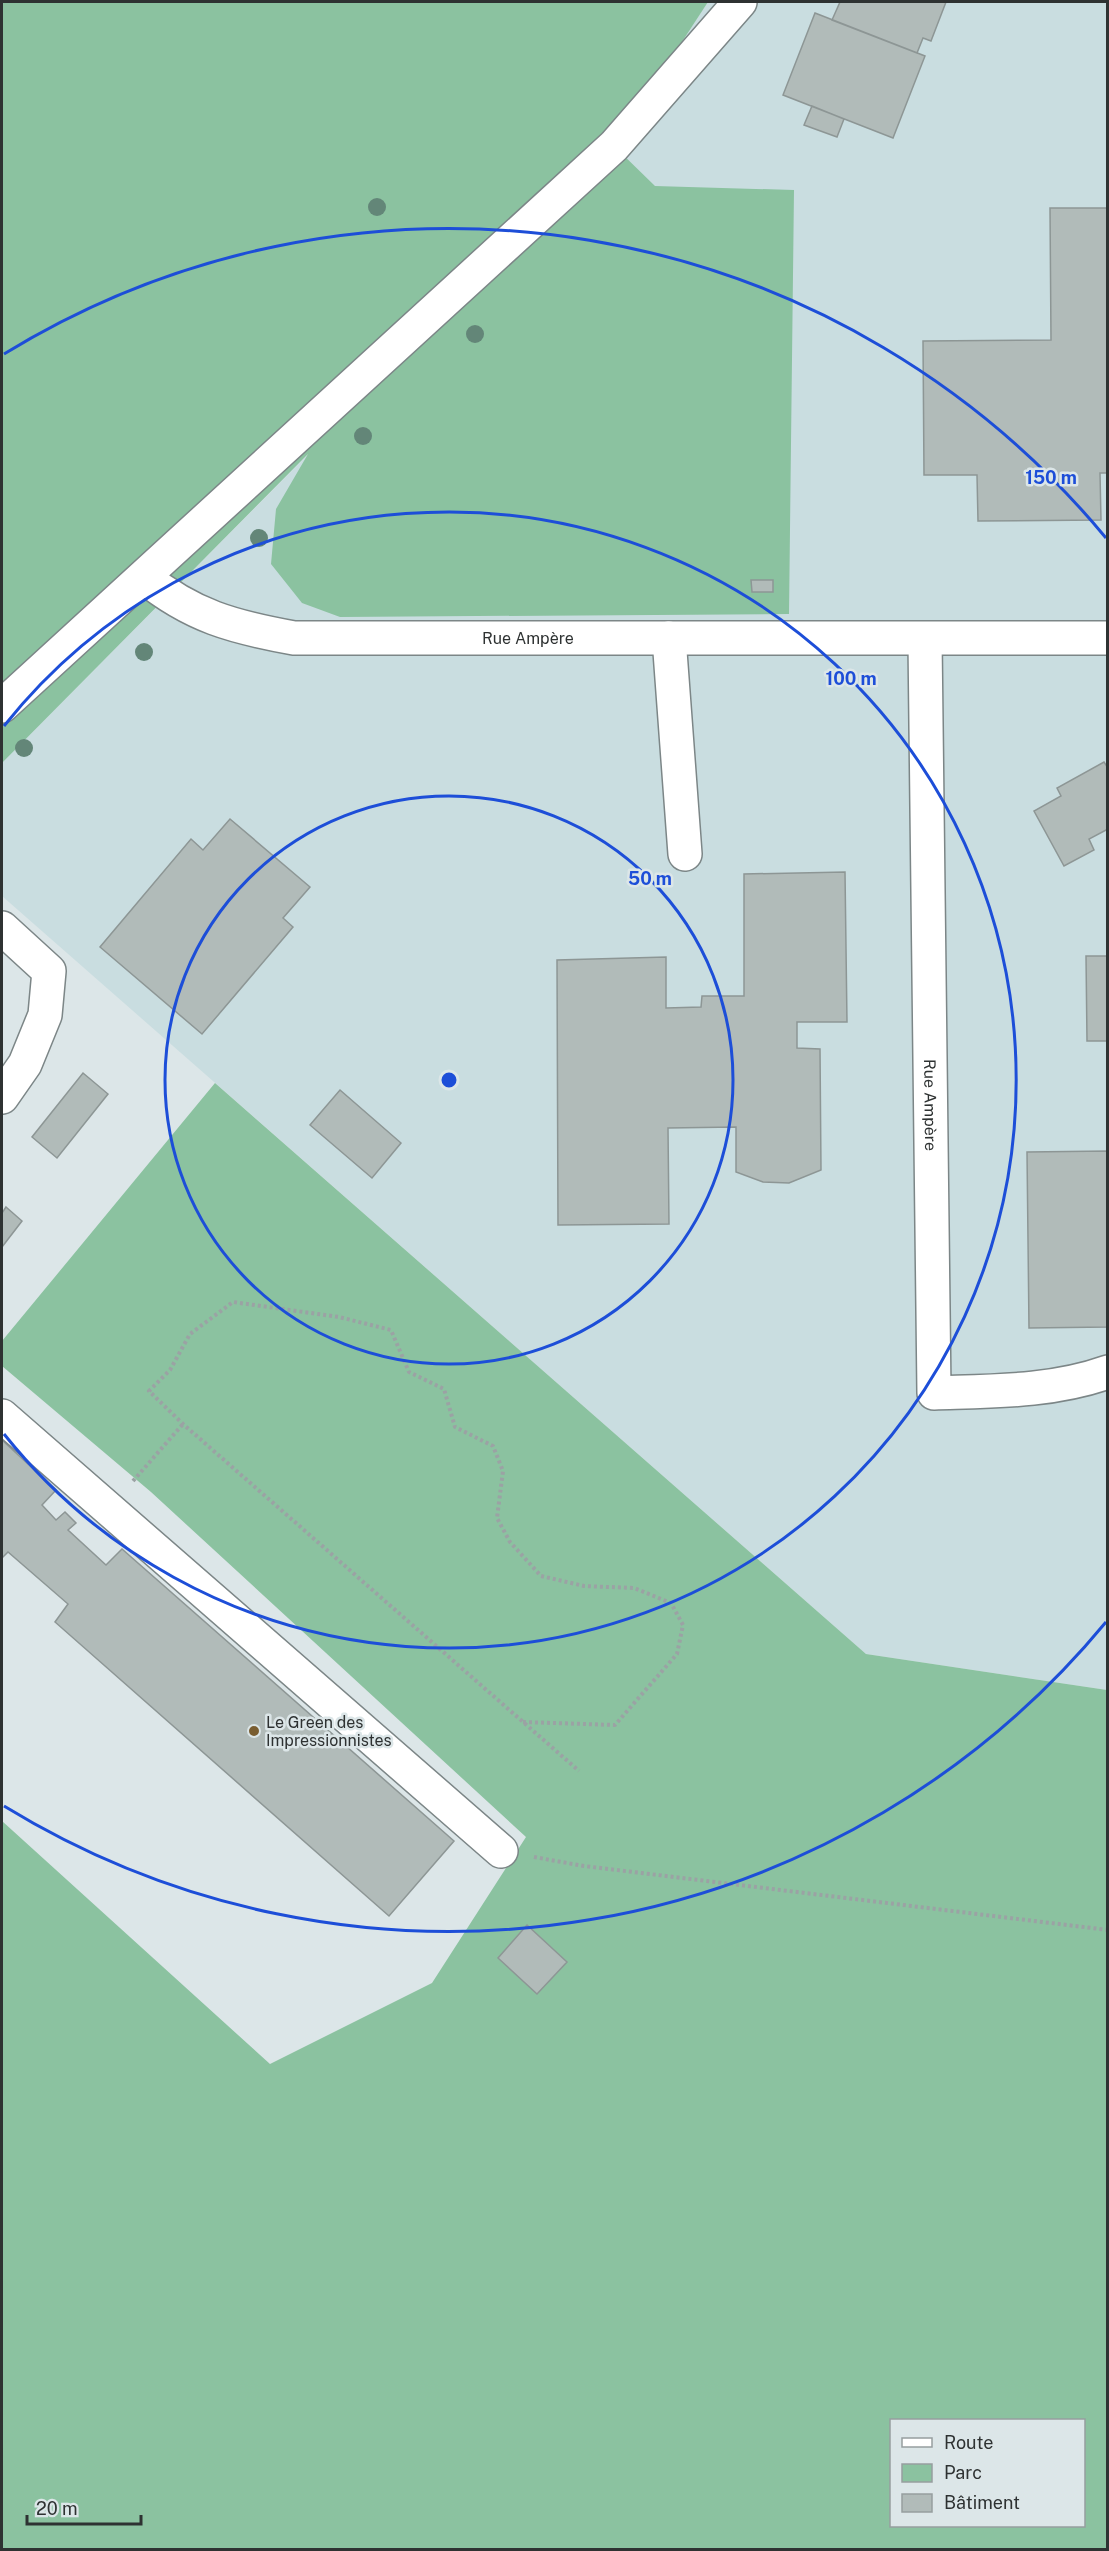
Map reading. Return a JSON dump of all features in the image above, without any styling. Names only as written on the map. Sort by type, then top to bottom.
[{"type":"street","points":[[2,706],[614,146],[740,2]]},
{"type":"street","name":"Rue Ampère","points":[[144,577],[190,609],[245,629],[294,638],[925,640],[1107,638]]},
{"type":"street","points":[[669,638],[685,854]]},
{"type":"street","name":"Rue Ampère","points":[[925,640],[934,1393],[1006,1390],[1078,1383],[1107,1372]]},
{"type":"street","points":[[2,928],[49,971],[45,1015],[26,1064],[2,1097]]},
{"type":"street","points":[[2,1416],[501,1851]]},
{"type":"path","points":[[523,1722],[615,1725],[677,1654],[683,1625],[671,1603],[634,1588],[584,1586],[541,1576],[510,1542],[497,1518],[503,1470],[493,1446],[455,1427],[444,1389],[410,1372],[391,1330],[339,1317],[233,1302],[190,1334],[170,1370],[149,1390],[183,1424],[523,1722],[579,1771]]},
{"type":"path","points":[[108,1509],[183,1424]]},
{"type":"path","points":[[501,1851],[584,1866],[1107,1930]]},
{"type":"shaded area","points":[[708,2],[1107,2],[1107,1690],[866,1654],[2,896],[2,763],[614,146]]},
{"type":"green space","points":[[2,2],[708,2],[614,146],[655,186],[794,190],[789,614],[340,617],[302,603],[271,564],[276,509],[308,454],[2,763]]},
{"type":"green space","points":[[215,1083],[866,1654],[1107,1690],[1107,2549],[2,2549],[2,1821],[270,2064],[432,1983],[526,1837],[151,1492],[2,1366],[2,1341]]},
{"type":"building","points":[[840,2],[946,2],[931,41],[923,38],[917,53],[832,20]]},
{"type":"building","points":[[815,13],[925,56],[893,138],[783,95]]},
{"type":"building","points":[[812,106],[844,119],[837,137],[804,125]]},
{"type":"building","points":[[1050,208],[1108,208],[1108,473],[1100,473],[1101,520],[978,521],[977,475],[924,475],[923,341],[1051,340]]},
{"type":"building","points":[[751,580],[773,580],[773,592],[752,592]]},
{"type":"building","points":[[1104,762],[1108,768],[1108,829],[1089,839],[1094,850],[1064,866],[1034,811],[1061,796],[1057,788]]},
{"type":"building","points":[[230,819],[310,887],[283,918],[293,927],[202,1034],[100,947],[191,839],[203,850]]},
{"type":"building","points":[[845,872],[847,1022],[797,1022],[797,1048],[820,1049],[821,1170],[789,1183],[763,1182],[736,1172],[736,1127],[668,1128],[669,1224],[558,1225],[557,960],[666,957],[666,1008],[701,1007],[702,996],[744,996],[744,874]]},
{"type":"building","points":[[1086,956],[1108,956],[1108,1041],[1087,1041]]},
{"type":"building","points":[[83,1073],[108,1094],[57,1158],[32,1137]]},
{"type":"building","points":[[340,1090],[401,1143],[372,1178],[310,1125]]},
{"type":"building","points":[[1108,1151],[1108,1327],[1029,1328],[1027,1152]]},
{"type":"building","points":[[6,1207],[22,1221],[2,1247],[2,1213]]},
{"type":"building","name":"Le Green des Impressionnistes","points":[[2,1440],[56,1490],[42,1505],[56,1520],[65,1512],[76,1523],[68,1530],[106,1565],[122,1549],[454,1841],[389,1916],[55,1622],[68,1604],[8,1552],[2,1558]]},
{"type":"building","points":[[527,1925],[567,1962],[537,1994],[498,1958]]},
{"type":"place","name":"Le Green des Impressionnistes","points":[[254,1731]]}]
